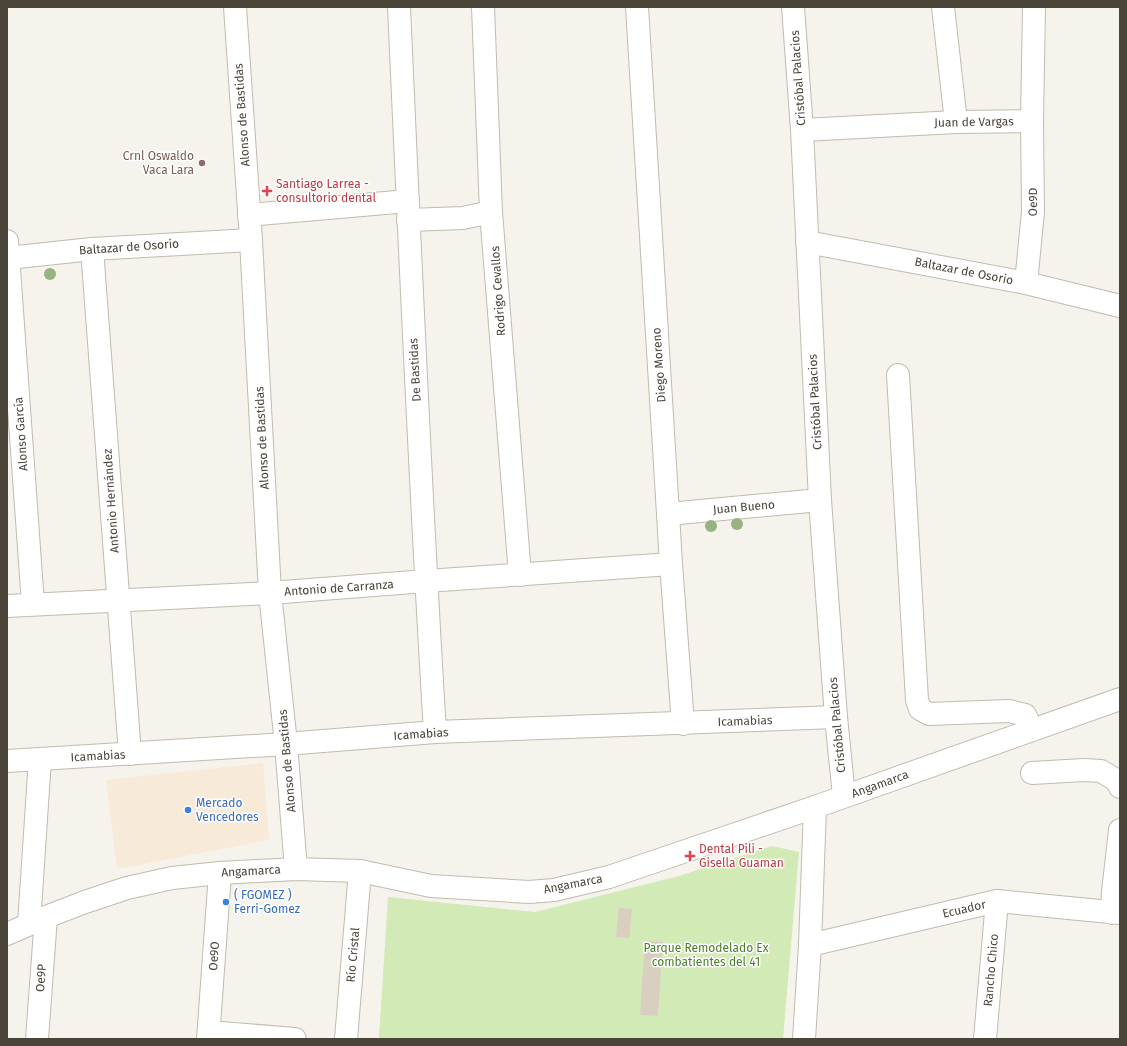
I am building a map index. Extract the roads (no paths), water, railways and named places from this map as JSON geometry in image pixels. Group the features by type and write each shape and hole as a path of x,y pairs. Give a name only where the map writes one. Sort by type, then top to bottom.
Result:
{"street":[{"name":"Alonso de Bastidas","path":"235,7 251,240 270,593 286,744 296,869"},
{"name":"De Bastidas","path":"399,7 426,581 435,732"},
{"name":"Rodrigo Cevallos","path":"483,7 491,212 520,575"},
{"name":"Diego Moreno","path":"637,7 671,564 683,724"},
{"name":"Cristóbal Palacios","path":"793,7 802,130 820,500 836,717 844,796"},
{"path":"944,7 956,122"},
{"path":"1032,121 1034,7"},
{"name":"Juan de Vargas","path":"802,130 956,122 1032,121"},
{"name":"Oe9D","path":"1026,283 1034,212 1032,121"},
{"path":"249,215 408,210 463,218 491,212"},
{"name":"Baltazar de Osorio","path":"8,249 92,249 251,240"},
{"name":"Baltazar de Osorio","path":"807,242 1026,283 1120,306"},
{"name":"Alonso García","path":"8,249 33,604"},
{"name":"Antonio Hernández","path":"92,249 130,754"},
{"path":"898,374 917,700 920,709 929,714 1010,711 1025,715 1032,730"},
{"name":"Juan Bueno","path":"668,514 820,500"},
{"name":"Antonio de Carranza","path":"7,606 270,593 671,564"},
{"name":"Angamarca","path":"7,934 38,920 127,888 172,878 220,873 296,869 360,871 431,886 529,892 554,890 609,877 815,807 1120,699"},
{"name":"Icamabias","path":"7,761 286,744 435,732 683,724 836,717"},
{"name":"Oe9P","path":"37,1039 40,759"},
{"path":"1032,773 1084,770 1101,771 1116,780 1120,787"},
{"path":"804,1039 810,945 815,807"},
{"path":"1116,913 1113,892 1120,830"},
{"name":"Río Cristal","path":"346,1039 360,871"},
{"name":"Oe9O","path":"208,1035 220,873"},
{"name":"Ecuador","path":"810,945 997,901 1116,913"},
{"name":"Rancho Chico","path":"985,1039 997,901"},
{"path":"208,1035 295,1039"}],"place":[{"name":"Crnl Oswaldo Vaca Lara","path":"202,163"},
{"name":"Santiago Larrea - consultorio dental","path":"267,191"},
{"name":"Mercado Vencedores","path":"188,810"},
{"name":"Dental Pili - Gisella Guaman","path":"690,856"},
{"name":"( FGOMEZ ) Ferri-Gomez","path":"226,902"}],"park label":[{"name":"Parque Remodelado Ex combatientes del 41","path":"706,955"}]}
